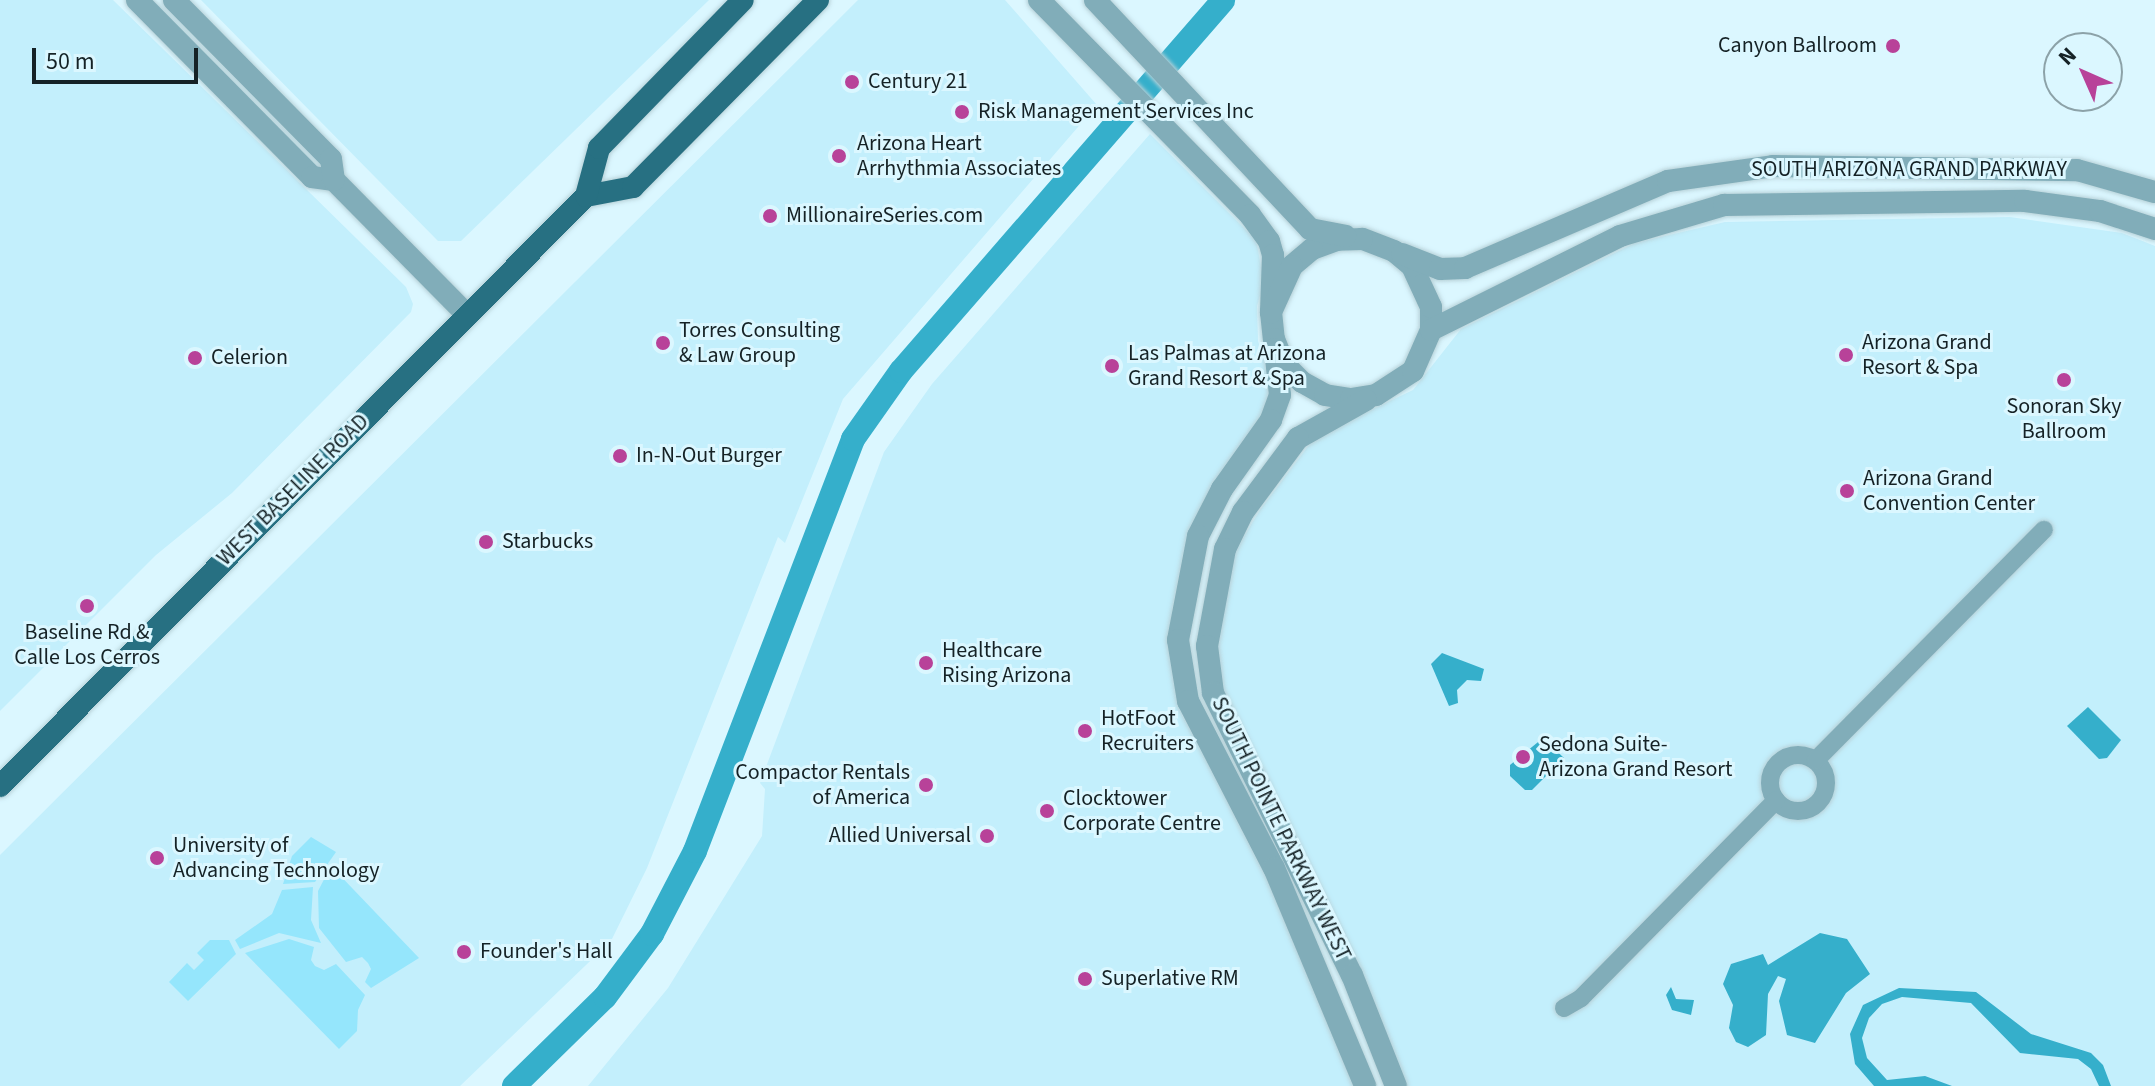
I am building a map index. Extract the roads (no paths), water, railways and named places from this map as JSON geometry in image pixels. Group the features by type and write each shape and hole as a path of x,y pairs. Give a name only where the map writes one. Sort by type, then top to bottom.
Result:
{"main road":[{"name":"WEST BASELINE ROAD","path":"0,786 586,196 599,148 743,0"},
{"path":"586,196 633,187 818,0"}],"street":[{"path":"137,0 312,177 334,180"},
{"path":"155,0 179,22 211,38 227,91"},
{"path":"174,0 331,159 334,180 467,315"},
{"path":"1039,0 1250,215 1269,241 1274,339 1284,364 1314,389 1351,399 1376,395 1413,371 1431,330"},
{"name":"SOUTH ARIZONA GRAND PARKWAY","path":"1095,0 1171,77 1310,229 1362,239 1440,269 1465,268 1668,181 1773,166 2077,170 2155,192"},
{"name":"SOUTH ARIZONA GRAND PARKWAY","path":"1394,251 1424,285 1431,330 1629,232 1724,205 2036,202 2100,211 2155,229"},
{"path":"1271,312 1278,287 1312,249 1362,239"},
{"name":"SOUTH POINTE PARKWAY WEST","path":"1274,339 1280,395 1271,420 1222,489 1198,536 1187,574 1178,640 1188,701 1274,868 1365,1086"},
{"name":"SOUTH POINTE PARKWAY WEST","path":"1376,395 1298,438 1243,512 1221,562 1207,646 1213,693 1352,975 1396,1086"},
{"path":"1816,760 2044,530"},
{"path":"1801,754 1816,760 1827,782 1816,805 1791,810 1776,800 1770,781 1779,762 1801,754"},
{"path":"1564,1008 1581,998 1776,800"}],"waterway":[{"path":"514,1086 605,997 652,934 695,851 853,439 901,371 1223,0"}],"place":[{"name":"Canyon Ballroom","path":"1893,46"},
{"name":"Century 21","path":"852,82"},
{"name":"Risk Management Services Inc","path":"962,112"},
{"name":"Arizona Heart Arrhythmia Associates","path":"839,156"},
{"name":"MillionaireSeries.com","path":"770,216"},
{"name":"Torres Consulting & Law Group","path":"663,343"},
{"name":"Arizona Grand Resort & Spa","path":"1846,355"},
{"name":"Celerion","path":"195,358"},
{"name":"Las Palmas at Arizona Grand Resort & Spa","path":"1112,366"},
{"name":"Sonoran Sky Ballroom","path":"2064,380"},
{"name":"In-N-Out Burger","path":"620,456"},
{"name":"Arizona Grand Convention Center","path":"1847,491"},
{"name":"Starbucks","path":"486,542"},
{"name":"Baseline Rd & Calle Los Cerros","path":"87,606"},
{"name":"Healthcare Rising Arizona","path":"926,663"},
{"name":"HotFoot Recruiters","path":"1085,731"},
{"name":"Sedona Suite- Arizona Grand Resort","path":"1523,757"},
{"name":"Compactor Rentals of America","path":"926,785"},
{"name":"Clocktower Corporate Centre","path":"1047,811"},
{"name":"Allied Universal","path":"987,836"},
{"name":"University of Advancing Technology","path":"157,858"},
{"name":"Founder's Hall","path":"464,952"},
{"name":"Superlative RM","path":"1085,979"}]}
